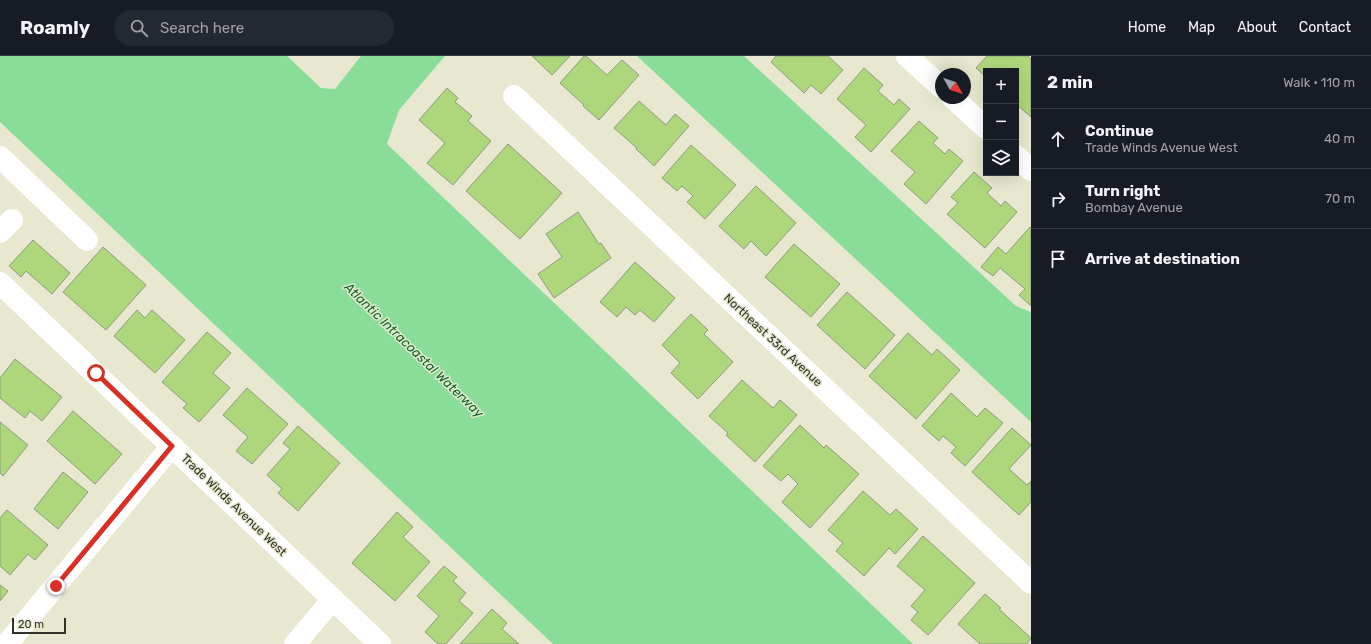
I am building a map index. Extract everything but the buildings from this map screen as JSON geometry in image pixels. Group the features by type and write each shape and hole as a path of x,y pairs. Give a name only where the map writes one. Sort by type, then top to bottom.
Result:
{"street":[{"path":"907,56 935,82"},
{"name":"Northeast 33rd Avenue","path":"514,96 1031,583"},
{"path":"960,104 983,125"},
{"path":"0,157 87,240"},
{"path":"1019,159 1031,170"},
{"name":"Trade Winds Avenue West","path":"2,291 172,446 380,644"},
{"path":"7,644 172,446"},
{"path":"296,644 333,599"}],"water":[{"name":"Atlantic Intracoastal Waterway","path":"0,56 287,56 321,88 335,89 361,56 445,56 399,110 387,144 913,644 553,644 0,122"},
{"path":"637,56 744,56 1016,306 1031,312 1031,422"}],"route":[{"path":"56,586 172,446 96,373"}]}
